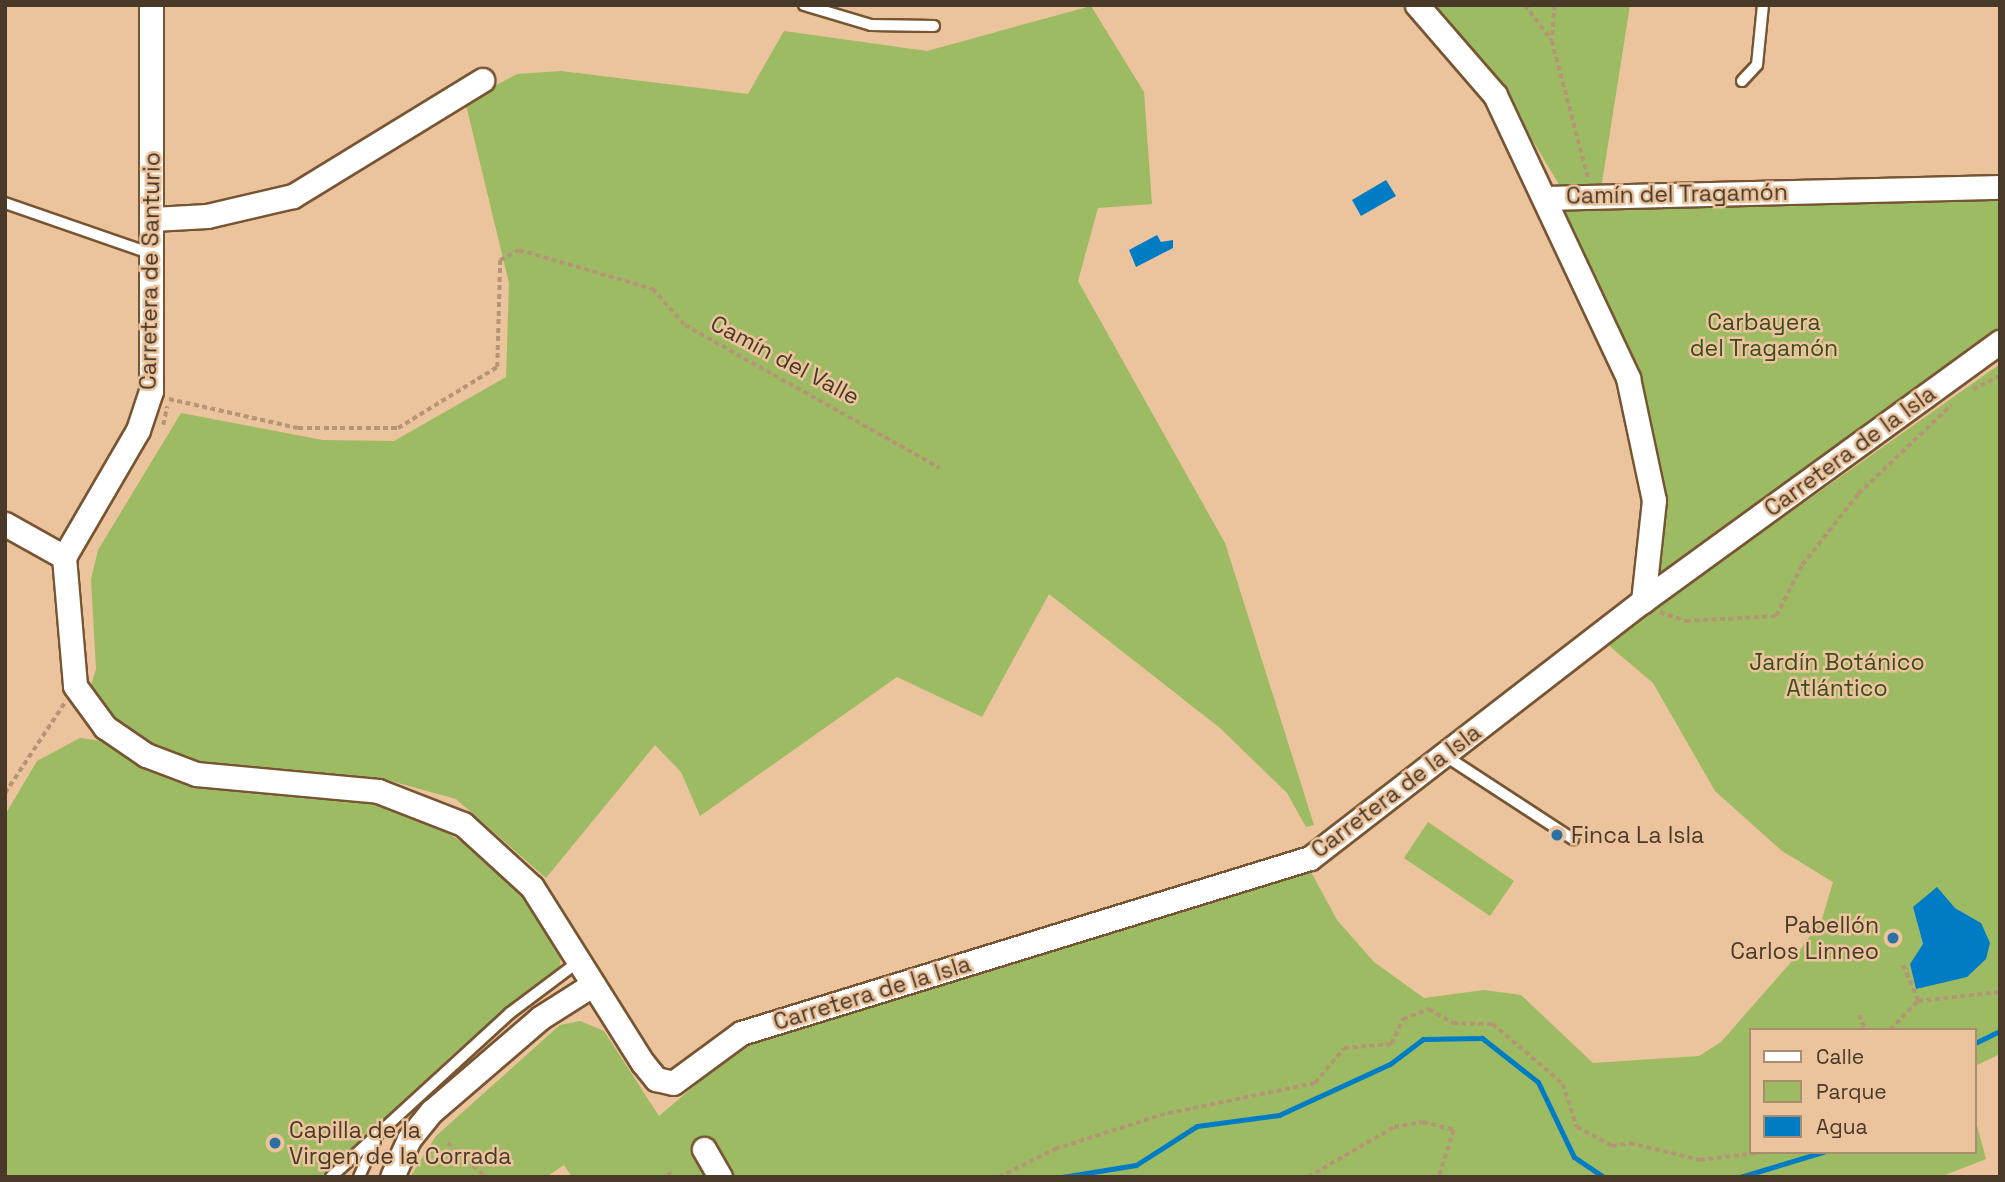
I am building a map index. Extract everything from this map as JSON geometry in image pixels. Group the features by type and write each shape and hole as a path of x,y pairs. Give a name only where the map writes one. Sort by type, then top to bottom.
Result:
{"street":[{"name":"Carretera de Santurio","path":"64,556 138,430 151,391 153,219 150,5"},
{"name":"Camín del Tragamón","path":"1417,5 1496,95 1546,198 2000,187"},
{"path":"153,219 207,216 293,197 482,80"},
{"path":"1546,198 1628,378 1650,461 1654,499 1648,605"},
{"name":"Carretera de la Isla","path":"592,985 656,1079 673,1083 741,1033 1310,858 1444,755 2000,342"},
{"path":"5,524 64,556 75,686 105,727 146,755 196,774 378,791 463,824 532,887 592,985 540,1018 432,1111 409,1139 392,1177"},
{"path":"704,1149 720,1177"}],"lane":[{"path":"804,5 872,25 934,26"},
{"path":"1742,81 1757,65 1763,5"},
{"path":"5,203 152,254"},
{"path":"1444,755 1573,839"},
{"path":"331,1177 377,1138 510,1013 578,962"},
{"path":"359,1177 377,1138"}],"path":[{"path":"1525,5 1552,41"},
{"path":"1555,5 1552,41 1592,196"},
{"name":"Camín del Valle","path":"158,435 169,413 165,398 298,428 398,428 497,367 499,260 519,250 653,289 685,325 940,468"},
{"path":"1648,605 1686,621 1776,616 1802,565 1858,494 1961,395 2000,376"},
{"path":"5,793 75,686"},
{"path":"1903,965 1918,1001"},
{"path":"1892,1028 1918,1001 2000,992"},
{"path":"999,1177 1055,1149 1160,1115 1315,1083 1344,1048 1391,1045 1403,1018 1429,1009 1453,1023 1493,1024 1563,1084 1577,1126 1612,1146 1630,1143 1700,1160 1750,1154"},
{"path":"1859,1015 1865,1028"},
{"path":"1309,1177 1394,1127 1423,1122 1454,1130 1439,1177"},
{"path":"447,1143 486,1177"},
{"path":"668,1177 670,1171"}],"green space":[{"path":"1428,5 1630,5 1601,189 1560,186 1490,70"},
{"path":"1091,6 1144,92 1152,204 1098,208 1078,281 1225,543 1314,825 1306,827 1287,793 1220,728 1049,594 982,717 897,677 700,816 681,772 655,745 546,878 456,799 391,781 208,764 156,748 110,716 91,685 96,669 91,579 98,550 181,413 323,440 394,441 506,377 509,283 466,105 478,95 517,74 561,71 748,94 784,31 927,51"},
{"name":"Carbayera del Tragamón","path":"2000,187 2000,342 1643,601 1650,461 1546,198"},
{"name":"Jardín Botánico Atlántico","path":"2000,364 2000,1054 1977,1065 1977,1028 1750,1028 1750,1154 1977,1154 1977,1125 1986,1159 1940,1177 572,1177 564,1165 546,1177 410,1177 436,1136 560,1025 580,1021 604,1031 659,1116 746,1042 1310,870 1337,920 1374,962 1424,998 1484,990 1521,995 1593,1063 1699,1056 1721,1042 1792,961 1822,919 1833,882 1782,851 1715,791 1653,683 1606,643","holes":["1913,907 1955,908 1981,923 1916,989 1910,964 1923,945"]},
{"path":"80,738 102,741 165,775 209,786 366,802 426,818 488,860 522,893 561,957 559,969 459,1049 321,1177 5,1177 5,815 37,761"},
{"path":"1428,822 1514,881 1490,916 1404,858"}],"water":[{"path":"1386,180 1396,196 1361,216 1352,200"},
{"path":"1157,235 1161,242 1173,240 1173,248 1136,267 1129,250"},
{"path":"1937,887 1955,908 1981,923 1990,943 1986,959 1967,977 1916,989 1910,964 1923,944 1913,907"}],"waterway":[{"path":"1977,1042 2000,1031"},
{"path":"1062,1177 1136,1165 1197,1126 1279,1115 1390,1064 1423,1039 1482,1038 1538,1082 1574,1157 1604,1177"},
{"path":"1740,1177 1816,1154"}],"place":[{"name":"Finca La Isla","path":"1557,835"},
{"name":"Pabellón Carlos Linneo","path":"1893,938"},
{"name":"Capilla de la Virgen de la Corrada","path":"275,1143"}]}
